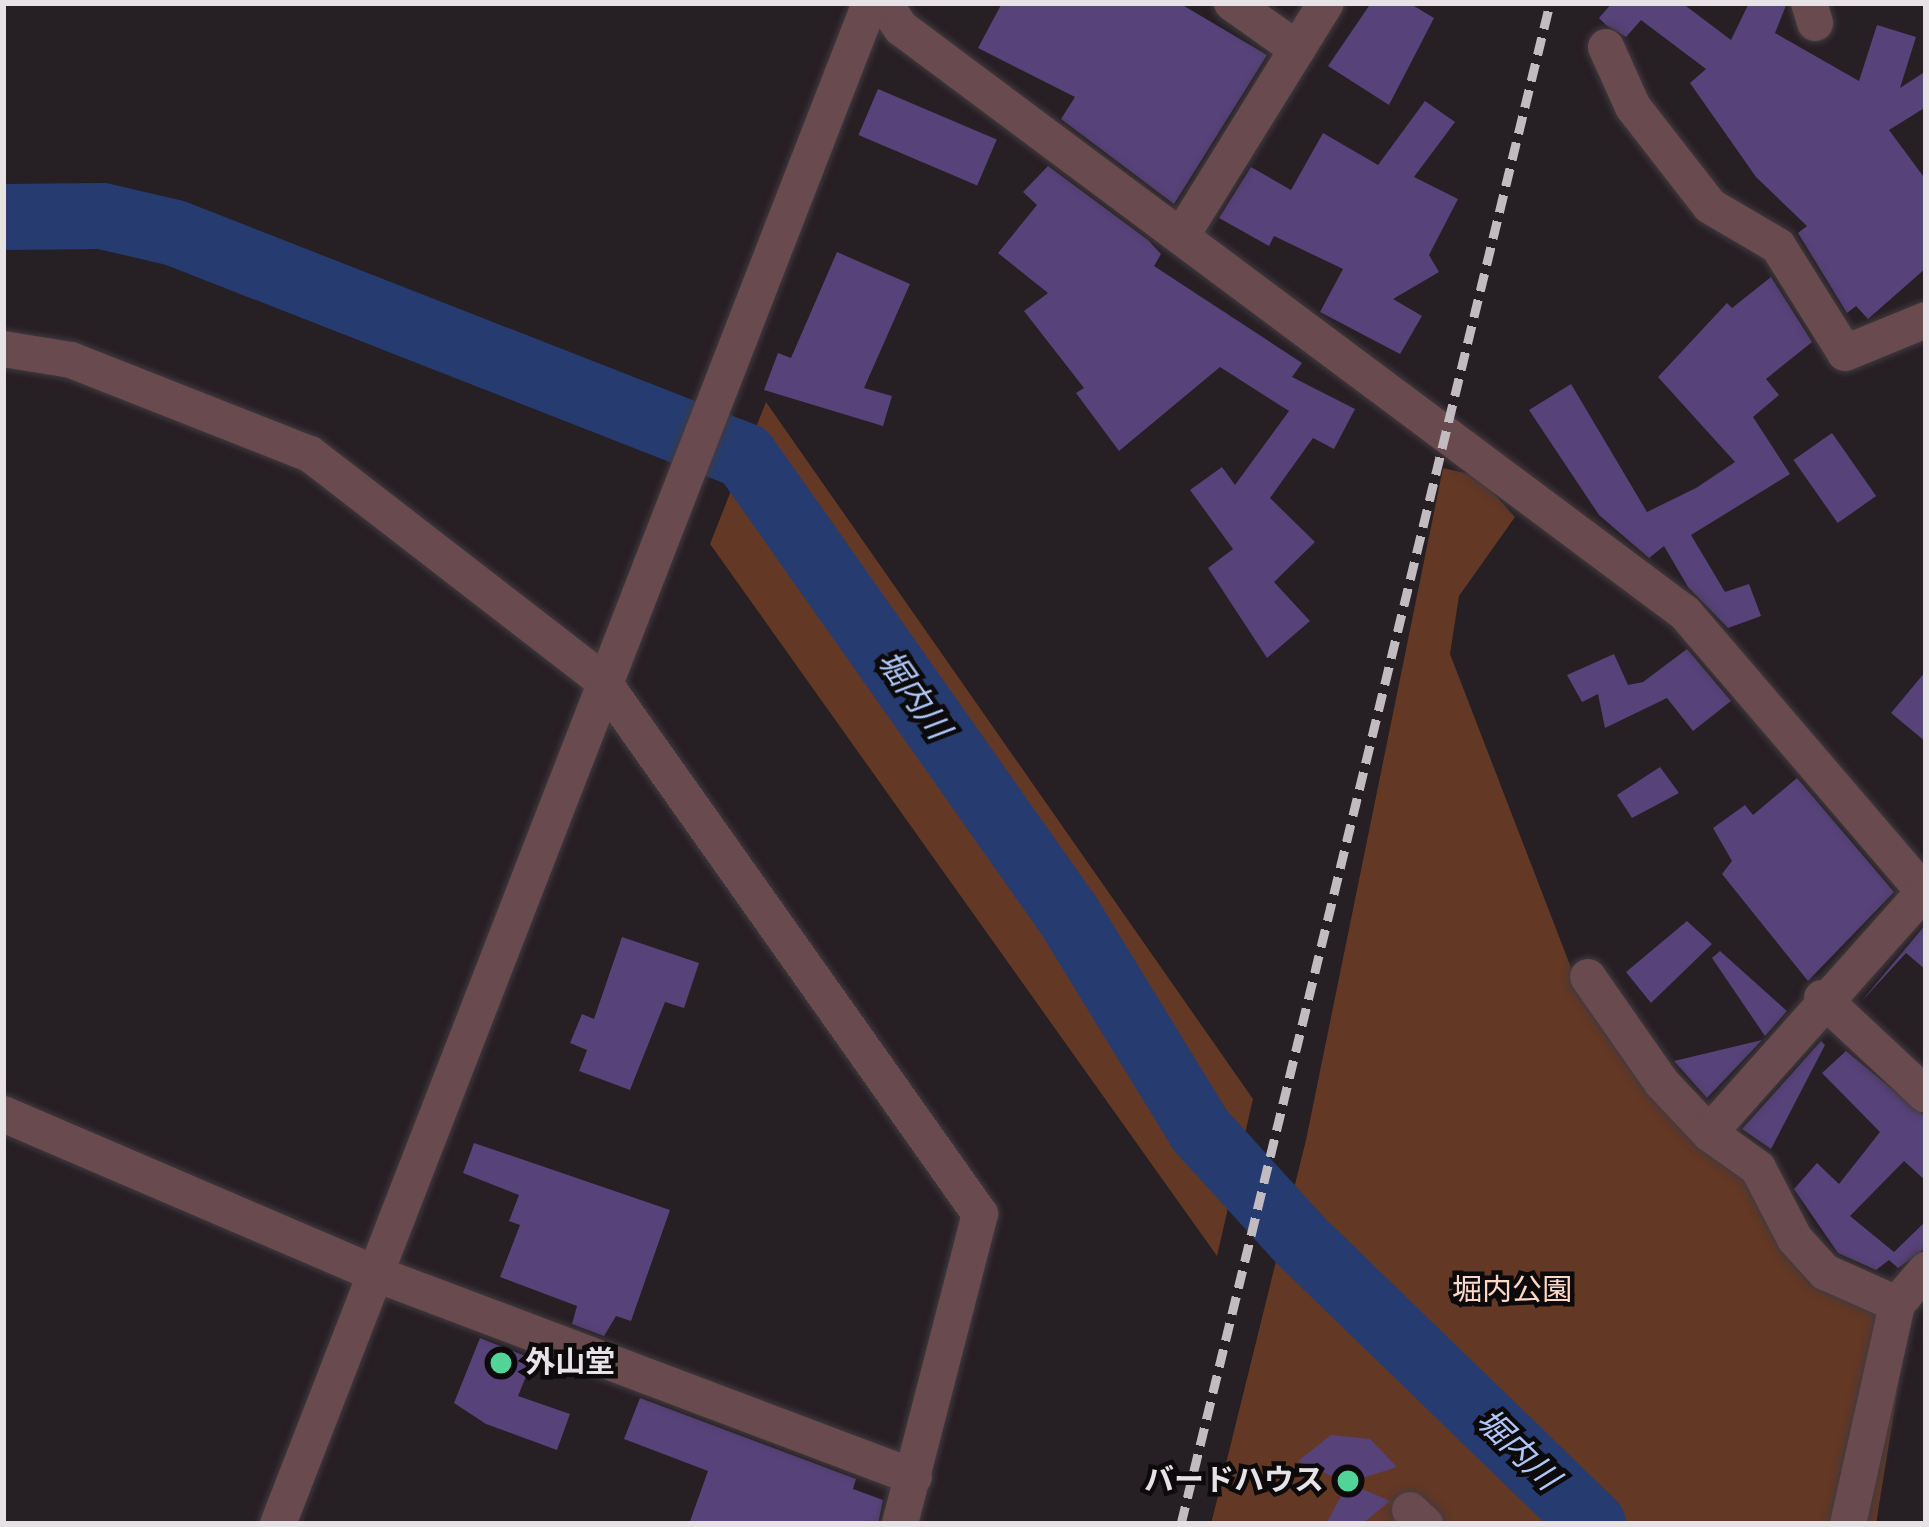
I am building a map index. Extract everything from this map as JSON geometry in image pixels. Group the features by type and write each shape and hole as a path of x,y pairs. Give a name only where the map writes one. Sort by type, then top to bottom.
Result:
{"street":[{"path":"278,1524 602,680 870,3"},
{"path":"884,3 901,28 1685,613 1925,893 1822,998 1709,1132"},
{"path":"1232,3 1297,50"},
{"path":"1182,235 1326,3"},
{"path":"1606,46 1633,106 1711,206 1778,246 1845,353 1926,320"},
{"path":"3,349 71,360 310,454 602,680 980,1214 900,1524"},
{"path":"1588,977 1663,1083 1709,1132 1759,1168 1795,1239 1825,1273 1897,1304"},
{"path":"1822,998 1926,1095"},
{"path":"3,1114 376,1274 914,1477"},
{"path":"1848,1524 1897,1304 1926,1270"}],"green space":[{"path":"766,402 1253,1099 1217,1256 710,544"},
{"name":"堀内公園","path":"1443,468 1478,476 1515,517 1459,596 1450,654 1575,978 1754,1171 1805,1266 1908,1324 1876,1524 1211,1524 1306,1140"}],"building":[{"path":"1002,3 1179,3 1267,55 1174,204 1061,119 1075,97 978,48"},
{"path":"1371,3 1409,3 1434,18 1389,105 1328,66"},
{"path":"1612,3 1682,3 1731,40 1749,3 1787,3 1775,33 1859,81 1877,25 1916,37 1900,88 1926,71 1926,107 1889,130 1926,180 1926,268 1868,319 1856,306 1847,313 1798,233 1807,226 1756,177 1690,83 1706,69 1641,20 1626,37 1606,25 1599,18"},
{"path":"878,89 997,139 977,185 858,135"},
{"path":"1425,101 1455,122 1414,177 1458,199 1429,255 1439,272 1393,299 1422,316 1400,354 1320,312 1343,269 1274,236 1269,246 1219,218 1251,167 1291,190 1323,133 1378,165"},
{"path":"1048,166 1148,240 1161,254 1154,266 1302,363 1292,377 1355,409 1334,449 1313,438 1270,498 1315,542 1274,582 1310,621 1267,658 1208,568 1233,549 1190,490 1222,467 1235,485 1289,411 1220,367 1119,451 1076,393 1084,388 1024,311 1048,293 998,253 1037,205 1023,192"},
{"path":"837,252 910,284 864,388 892,396 883,426 764,390 778,353 791,358"},
{"path":"1771,277 1812,342 1766,379 1779,395 1753,417 1790,474 1691,535 1725,592 1749,584 1761,616 1728,628 1688,587 1664,546 1649,558 1599,515 1529,410 1571,384 1647,512 1696,488 1735,462 1658,377 1727,303 1732,308"},
{"path":"1832,433 1876,496 1838,523 1793,460"},
{"path":"1687,649 1731,701 1693,731 1667,698 1605,728 1598,694 1582,702 1567,675 1614,654 1628,685 1643,682"},
{"path":"1926,671 1926,742 1891,713"},
{"path":"1660,767 1679,793 1632,818 1617,795"},
{"path":"1797,778 1894,892 1808,981 1722,874 1732,861 1713,828 1745,805 1753,815"},
{"path":"1687,921 1712,944 1651,1003 1626,972"},
{"path":"1926,924 1926,970 1906,953 1860,1003"},
{"path":"622,937 699,963 684,1008 665,1002 630,1090 579,1071 587,1050 570,1043 582,1014 594,1019"},
{"path":"1720,951 1787,1011 1765,1036 1712,958"},
{"path":"1762,1040 1707,1098 1674,1061"},
{"path":"1821,1041 1825,1045 1771,1149 1742,1129"},
{"path":"1846,1051 1926,1117 1926,1181 1904,1161 1850,1216 1894,1252 1926,1221 1926,1248 1898,1268 1889,1260 1876,1270 1838,1253 1794,1189 1817,1163 1839,1184 1880,1132 1822,1073"},
{"path":"474,1143 670,1210 631,1321 616,1316 604,1336 572,1324 577,1306 500,1277 520,1225 509,1221 519,1195 463,1173"},
{"path":"480,1338 533,1359 518,1396 570,1414 557,1450 486,1424 454,1403"},
{"path":"640,1398 856,1479 853,1489 883,1500 878,1524 689,1524 708,1471 624,1439"},
{"path":"1331,1435 1370,1439 1397,1467 1347,1483 1298,1461"},
{"path":"1348,1483 1390,1501 1362,1524 1326,1524"}],"waterway":[{"name":"堀内川","path":"3,217 102,216 175,233 745,456 1069,916 1200,1130 1300,1240 1593,1524"}],"railway":[{"path":"1181,1524 1550,3"}],"place":[{"name":"外山堂","path":"501,1363"},
{"name":"バードハウス","path":"1348,1481"}]}
